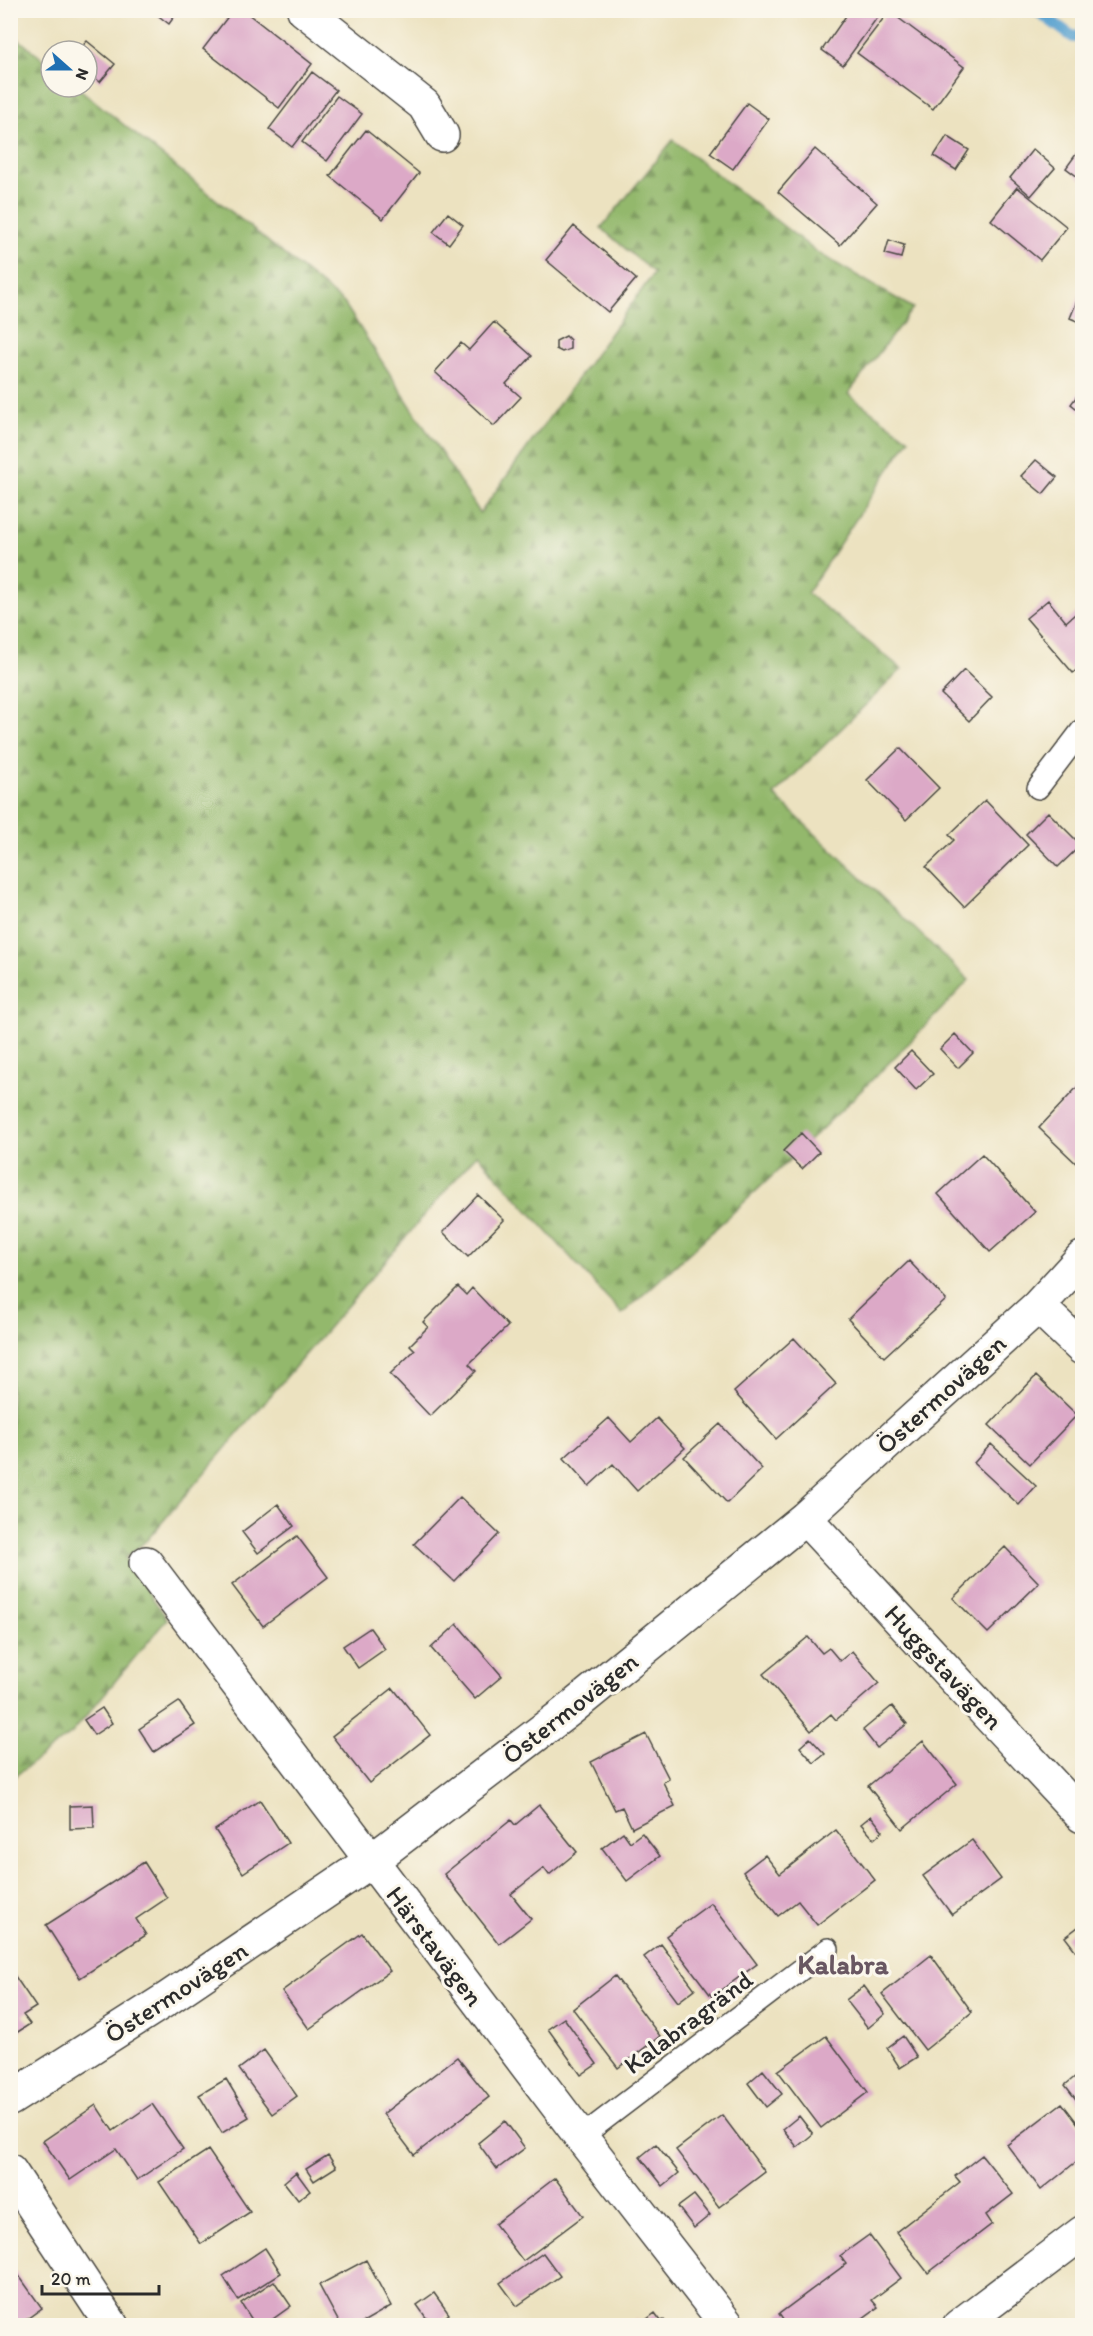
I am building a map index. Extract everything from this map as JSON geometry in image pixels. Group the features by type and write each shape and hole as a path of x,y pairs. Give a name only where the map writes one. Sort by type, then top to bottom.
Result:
{"street":[{"path":"304,10 423,105 442,135"},
{"name":"Östermovägen","path":"10,2099 167,1999 371,1861 570,1710 805,1518 1038,1306 1083,1258"},
{"path":"1038,1306 1083,1348"},
{"name":"Huggstavägen","path":"805,1518 1083,1816"},
{"name":"Härstavägen","path":"146,1563 581,2137 728,2325"},
{"path":"10,2171 112,2325"},
{"path":"959,2325 1083,2233"}],"lane":[{"path":"1038,788 1083,730"},
{"name":"Kalabragränd","path":"581,2137 828,1949"}],"green space":[{"path":"11,33 39,56 39,99 92,99 344,303 480,513 654,273 601,228 673,140 818,253 913,308 848,394 909,439 807,593 902,669 774,795 969,980 843,1109 622,1314 477,1154 147,1540 125,1558 167,1619 72,1733 11,1779"}],"building":[{"path":"151,10 179,10 169,24"},
{"path":"233,10 243,10 312,64 279,108 203,49"},
{"path":"850,10 873,10 879,15 843,65 822,50"},
{"path":"889,11 964,67 933,109 857,53"},
{"path":"99,51 115,64 99,81"},
{"path":"312,72 336,90 292,147 269,129"},
{"path":"337,96 362,114 327,161 302,142"},
{"path":"747,103 769,119 733,169 710,153"},
{"path":"366,130 419,173 383,219 330,176"},
{"path":"947,136 969,150 956,170 934,156"},
{"path":"1082,146 1082,180 1066,168"},
{"path":"815,149 877,203 840,245 778,192"},
{"path":"1033,149 1055,168 1031,196 1010,178"},
{"path":"1017,187 1067,227 1040,260 991,220"},
{"path":"448,213 463,225 449,244 433,232"},
{"path":"574,226 636,279 608,312 546,260"},
{"path":"889,240 904,245 901,258 885,254"},
{"path":"1082,289 1082,323 1070,318"},
{"path":"494,322 532,356 506,384 521,397 494,426 435,372 461,343 469,350"},
{"path":"566,336 570,340 570,349 562,352 556,349 556,341"},
{"path":"1082,389 1082,413 1071,404"},
{"path":"1036,460 1057,477 1043,494 1021,476"},
{"path":"1048,600 1066,622 1082,608 1082,665 1073,673 1026,618"},
{"path":"964,670 992,697 969,721 941,694"},
{"path":"900,748 939,788 906,820 867,780"},
{"path":"985,800 1028,845 964,907 926,867 954,840 949,835"},
{"path":"1048,812 1081,845 1058,867 1026,834"},
{"path":"955,1034 973,1053 958,1068 940,1049"},
{"path":"911,1051 933,1074 916,1090 895,1067"},
{"path":"1082,1084 1082,1169 1039,1128"},
{"path":"801,1133 819,1152 802,1169 783,1151"},
{"path":"982,1154 1035,1212 990,1252 938,1194"},
{"path":"478,1195 504,1220 468,1257 443,1232"},
{"path":"909,1261 946,1300 884,1357 848,1319"},
{"path":"458,1287 466,1295 472,1288 508,1326 469,1364 476,1371 430,1416 390,1374 415,1350 410,1345 428,1327 423,1322"},
{"path":"794,1338 836,1384 776,1439 734,1392"},
{"path":"1036,1376 1077,1415 1030,1464 989,1425"},
{"path":"609,1418 631,1442 657,1418 685,1448 637,1491 613,1464 589,1486 564,1458"},
{"path":"720,1424 762,1469 727,1503 684,1457"},
{"path":"991,1444 1036,1486 1019,1505 974,1463"},
{"path":"460,1497 499,1534 454,1581 414,1544"},
{"path":"278,1504 294,1526 258,1553 242,1532"},
{"path":"297,1536 328,1577 263,1626 232,1585"},
{"path":"1005,1547 1039,1583 988,1633 953,1598"},
{"path":"457,1624 502,1676 475,1699 431,1648"},
{"path":"370,1628 385,1649 358,1668 343,1646"},
{"path":"808,1637 822,1653 829,1648 840,1661 852,1651 879,1683 836,1720 831,1714 811,1731 763,1674"},
{"path":"393,1688 430,1735 369,1783 332,1736"},
{"path":"179,1702 195,1725 154,1752 139,1729"},
{"path":"892,1706 907,1724 877,1748 863,1730"},
{"path":"102,1708 112,1723 94,1735 84,1720"},
{"path":"646,1734 669,1779 663,1782 675,1806 632,1828 622,1807 615,1810 591,1762"},
{"path":"810,1738 825,1754 814,1763 800,1747"},
{"path":"923,1741 957,1784 902,1829 868,1786"},
{"path":"260,1800 288,1843 243,1873 215,1830"},
{"path":"93,1805 94,1828 70,1829 70,1806"},
{"path":"539,1805 577,1852 549,1875 544,1868 511,1894 531,1919 499,1944 444,1874 511,1820 515,1825"},
{"path":"871,1816 883,1831 874,1839 861,1824"},
{"path":"836,1830 875,1880 817,1925 798,1901 778,1916 743,1872 765,1855 780,1874"},
{"path":"623,1832 630,1842 642,1833 660,1856 627,1881 602,1848"},
{"path":"972,1840 1001,1879 952,1915 923,1876"},
{"path":"144,1862 167,1898 136,1919 146,1935 80,1978 46,1925"},
{"path":"711,1903 757,1964 712,1997 666,1936"},
{"path":"1082,1924 1082,1959 1065,1937"},
{"path":"362,1933 390,1971 309,2029 282,1991"},
{"path":"661,1944 695,1989 678,2002 644,1957"},
{"path":"931,1955 972,2012 925,2050 882,1994"},
{"path":"10,1969 36,2007 23,2015 30,2024 10,2037"},
{"path":"615,1976 660,2036 618,2068 573,2009"},
{"path":"864,1986 885,2014 868,2028 846,2000"},
{"path":"564,2018 597,2064 581,2075 548,2029"},
{"path":"826,2036 868,2092 821,2128 778,2071"},
{"path":"903,2036 917,2057 900,2068 887,2048"},
{"path":"264,2050 297,2096 272,2114 239,2069"},
{"path":"457,2057 489,2097 414,2155 383,2114"},
{"path":"763,2070 782,2094 766,2107 748,2083"},
{"path":"1082,2071 1082,2107 1065,2085"},
{"path":"226,2079 249,2117 222,2133 199,2095"},
{"path":"1062,2103 1082,2129 1082,2157 1041,2190 1007,2145"},
{"path":"152,2104 183,2149 137,2180 116,2149 70,2180 43,2141 96,2105 113,2131"},
{"path":"722,2115 765,2172 719,2207 676,2150"},
{"path":"799,2116 813,2134 797,2147 783,2129"},
{"path":"505,2121 525,2148 497,2169 478,2143"},
{"path":"656,2144 679,2173 663,2186 640,2157"},
{"path":"208,2150 250,2212 201,2244 159,2182"},
{"path":"328,2155 336,2167 314,2181 306,2169"},
{"path":"982,2155 1013,2194 986,2215 992,2224 928,2273 896,2232 960,2182 955,2176"},
{"path":"296,2172 310,2191 298,2200 284,2182"},
{"path":"555,2178 583,2216 523,2261 495,2224"},
{"path":"694,2195 710,2215 694,2228 678,2207"},
{"path":"869,2235 901,2278 872,2300 878,2307 852,2326 787,2326 779,2314 846,2264 840,2256"},
{"path":"265,2248 281,2273 238,2300 223,2276"},
{"path":"543,2253 560,2276 517,2306 500,2283"},
{"path":"366,2260 391,2306 356,2326 341,2326 319,2285"},
{"path":"12,2266 42,2308 17,2326 10,2326"},
{"path":"274,2281 291,2306 263,2326 256,2326 241,2303"},
{"path":"434,2293 449,2314 432,2326 417,2305"},
{"path":"655,2313 669,2326 626,2326 635,2319 639,2325"}],"waterway":[{"path":"1036,10 1073,37 1082,36"}],"district":[{"name":"Kalabra","path":"843,1965"}]}
